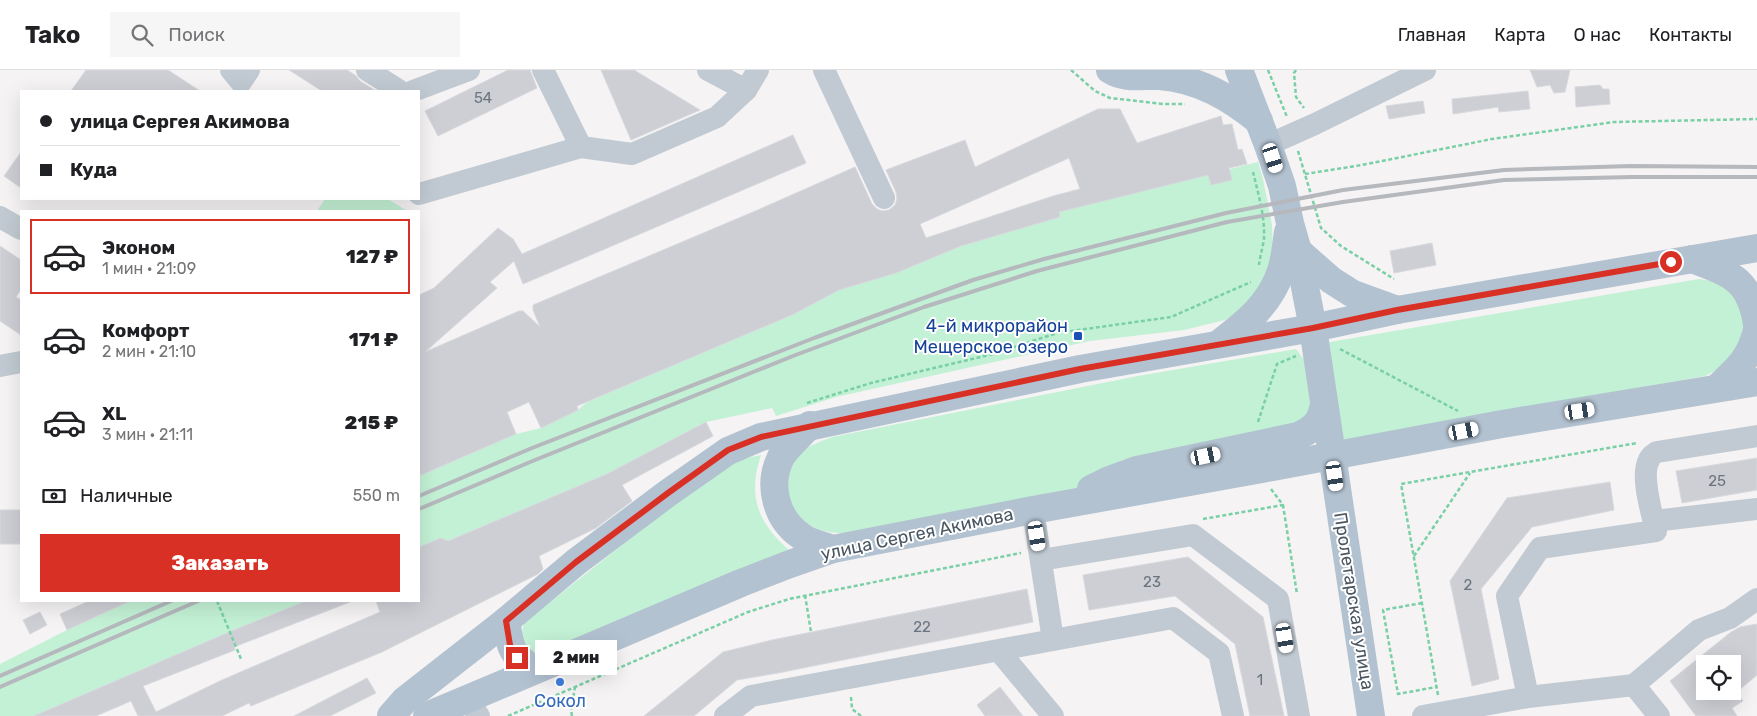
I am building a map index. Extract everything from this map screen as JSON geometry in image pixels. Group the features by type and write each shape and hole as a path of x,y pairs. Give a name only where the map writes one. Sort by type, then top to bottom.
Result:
{"main road":[{"path":"1110,70 1136,78 1167,73 1218,92 1237,104 1264,133"},
{"name":"Пролетарская улица","path":"1239,70 1264,133 1282,186 1298,250 1313,328 1371,716"},
{"path":"1216,345 1248,322 1263,306 1273,290 1282,270 1290,224"},
{"path":"391,716 405,700 506,621 576,562 728,450 761,437 809,414 1080,369 1313,328 1397,310 1690,258 1757,248"},
{"path":"1298,250 1331,280 1353,294 1397,310"},
{"path":"1690,258 1726,272 1744,286 1754,306 1757,324"},
{"path":"1717,388 1738,368 1752,348 1757,330"},
{"name":"улица Сергея Акимова","path":"427,716 473,708 534,670 741,583 833,549 1502,424 1757,382"},
{"path":"1045,508 1137,470 1298,436 1310,431 1316,425 1322,416 1324,404"},
{"path":"809,414 782,457 774,479 776,501 786,523 802,538 833,549"},
{"path":"506,621 510,645 517,658 534,670"}],"lane":[{"path":"367,70 398,90"},
{"path":"416,90 469,70"},
{"path":"543,70 581,147"},
{"path":"708,70 746,90"},
{"path":"420,194 581,147 632,154 717,117 746,90 758,70"},
{"path":"824,70 884,198"},
{"path":"1264,133 1293,134 1425,70"},
{"path":"0,217 20,228"},
{"path":"0,366 20,362"},
{"path":"1528,696 1506,596 1540,548 1656,531 1646,477 1649,458 1657,452 1757,436"},
{"path":"1045,508 1040,554 1053,640"},
{"path":"1654,521 1757,509"},
{"path":"1040,554 1193,536 1278,598 1299,716"},
{"path":"1432,714 1528,696 1634,686 1699,630 1730,618 1757,599"},
{"path":"725,716 751,696 1173,618 1218,653 1233,716"},
{"path":"999,651 1053,716"},
{"path":"1634,686 1659,716"}],"path":[{"path":"1071,70 1095,90 1110,98 1163,104 1190,104"},
{"path":"1268,70 1281,99 1293,134 1321,228 1341,246 1394,280"},
{"path":"1296,70 1294,73 1296,97 1315,124"},
{"path":"1305,174 1362,165 1492,139 1614,122 1757,119"},
{"path":"1253,171 1263,233 1258,272"},
{"path":"809,414 871,383 993,354 1057,333 1171,317 1256,280"},
{"path":"1340,349 1461,412"},
{"path":"1257,426 1277,364 1297,355"},
{"path":"1432,714 1436,687 1400,484 1642,442"},
{"path":"1413,557 1470,472"},
{"path":"1195,521 1283,504 1271,489"},
{"path":"508,716 748,612 789,599 1040,554"},
{"path":"805,595 811,632"},
{"path":"217,602 241,658"},
{"path":"1422,602 1383,610 1398,694 1436,687"},
{"path":"850,679 852,709 861,716"},
{"path":"572,716 571,710 575,687"}],"green space":[{"path":"1258,162 1272,225 1273,251 1270,276 1244,309 1225,320 1184,330 1090,341 836,397 776,416 772,408 706,422 607,474 448,541 441,538 420,547 420,476 516,434 541,428 578,410 587,402 792,315 839,290 896,273 961,246 1060,217 1059,212"},
{"path":"324,200 390,200 405,210 318,210"},
{"path":"1699,279 1714,281 1732,292 1745,318 1743,338 1721,368 1705,376 1342,440 1324,343"},
{"path":"1296,349 1311,369 1315,419 1071,491 847,533 824,531 814,527 798,516 792,507 788,484 792,464 799,454 807,448 832,437 1138,376"},
{"path":"761,455 755,483 758,508 770,530 789,550 548,654 534,652 526,646 522,637 524,623 686,494 737,460"},
{"path":"128,602 304,602 34,716 0,716 0,664"}],"building":[{"path":"86,70 168,70 198,90 72,90"},
{"path":"289,70 347,70 374,90 320,90"},
{"path":"508,70 530,70 537,88 438,136 425,111"},
{"path":"601,70 634,70 700,110 631,140"},
{"path":"1530,70 1570,70 1565,92 1554,93 1550,85 1537,87"},
{"path":"1600,85 1603,89 1609,89 1610,104 1576,107 1575,87"},
{"path":"1528,91 1530,109 1499,112 1498,107 1453,114 1452,99"},
{"path":"1423,101 1425,113 1389,119 1386,106"},
{"path":"1098,109 1120,109 1137,143 1221,116 1223,125 1232,124 1238,150 1242,149 1247,164 1229,168 1232,180 1211,185 1208,175 1059,212 1060,217 961,246 896,273 839,290 792,315 577,406 578,410 541,428 529,402 507,412 516,434 420,476 420,295 434,288 498,228 513,239 522,254 793,135 806,163 523,284 514,261 490,282 497,288 425,352 519,311 523,311 540,327 533,310 533,305 855,167 872,204 882,211 889,210 895,205 897,199 896,192 886,170 965,140 975,167","holes":["1069,158 1080,189 1053,196 926,238 920,224"]},
{"path":"20,153 20,187 4,176"},
{"path":"1432,243 1436,265 1394,273 1390,251"},
{"path":"0,246 20,259 20,291 16,297 20,299 20,334 0,321"},
{"path":"706,422 713,436 622,485 632,501 596,528 539,556 543,569 538,574 382,652 251,706 249,703 222,716 138,716 131,701 96,716 34,716 304,602 350,602 234,647 235,650 143,686 156,712 222,680 380,612 376,602 420,602 420,547 441,538 448,541 607,474"},
{"path":"1757,458 1757,490 1682,503 1676,471"},
{"path":"1610,482 1614,510 1532,527 1481,589 1499,679 1472,686 1450,581 1507,498"},
{"path":"0,510 20,510 20,544 0,544"},
{"path":"1188,557 1263,617 1284,716 1250,716 1235,644 1175,596 1089,610 1083,575"},
{"path":"1027,589 1033,622 737,680 694,716 644,716 723,652 772,640"},
{"path":"87,602 128,602 67,630 60,614"},
{"path":"40,612 47,625 30,634 23,620"},
{"path":"1757,624 1757,675 1741,689 1741,655 1702,655 1740,627"},
{"path":"1696,660 1696,700 1741,700 1741,698 1743,701 1732,708 1737,716 1696,716 1670,681"},
{"path":"367,678 376,693 330,716 294,716"},
{"path":"1000,687 1023,716 985,716 977,705"}],"railway":[{"path":"420,496 532,448 814,338 973,280 1044,259 1226,213 1343,190 1504,170 1631,166 1757,167"},
{"path":"420,509 793,356 924,307 1037,271 1227,222 1343,202 1504,180 1757,177"},
{"path":"0,676 169,602"},
{"path":"0,687 196,602"}],"place":[{"name":"4-й микрорайон Мещерское озеро","path":"1078,336"},
{"name":"Сокол","path":"560,682"}],"route":[{"path":"517,658 510,645 506,621 576,562 668,493 728,450 761,437 1080,369 1313,328 1397,310 1671,262"}]}
